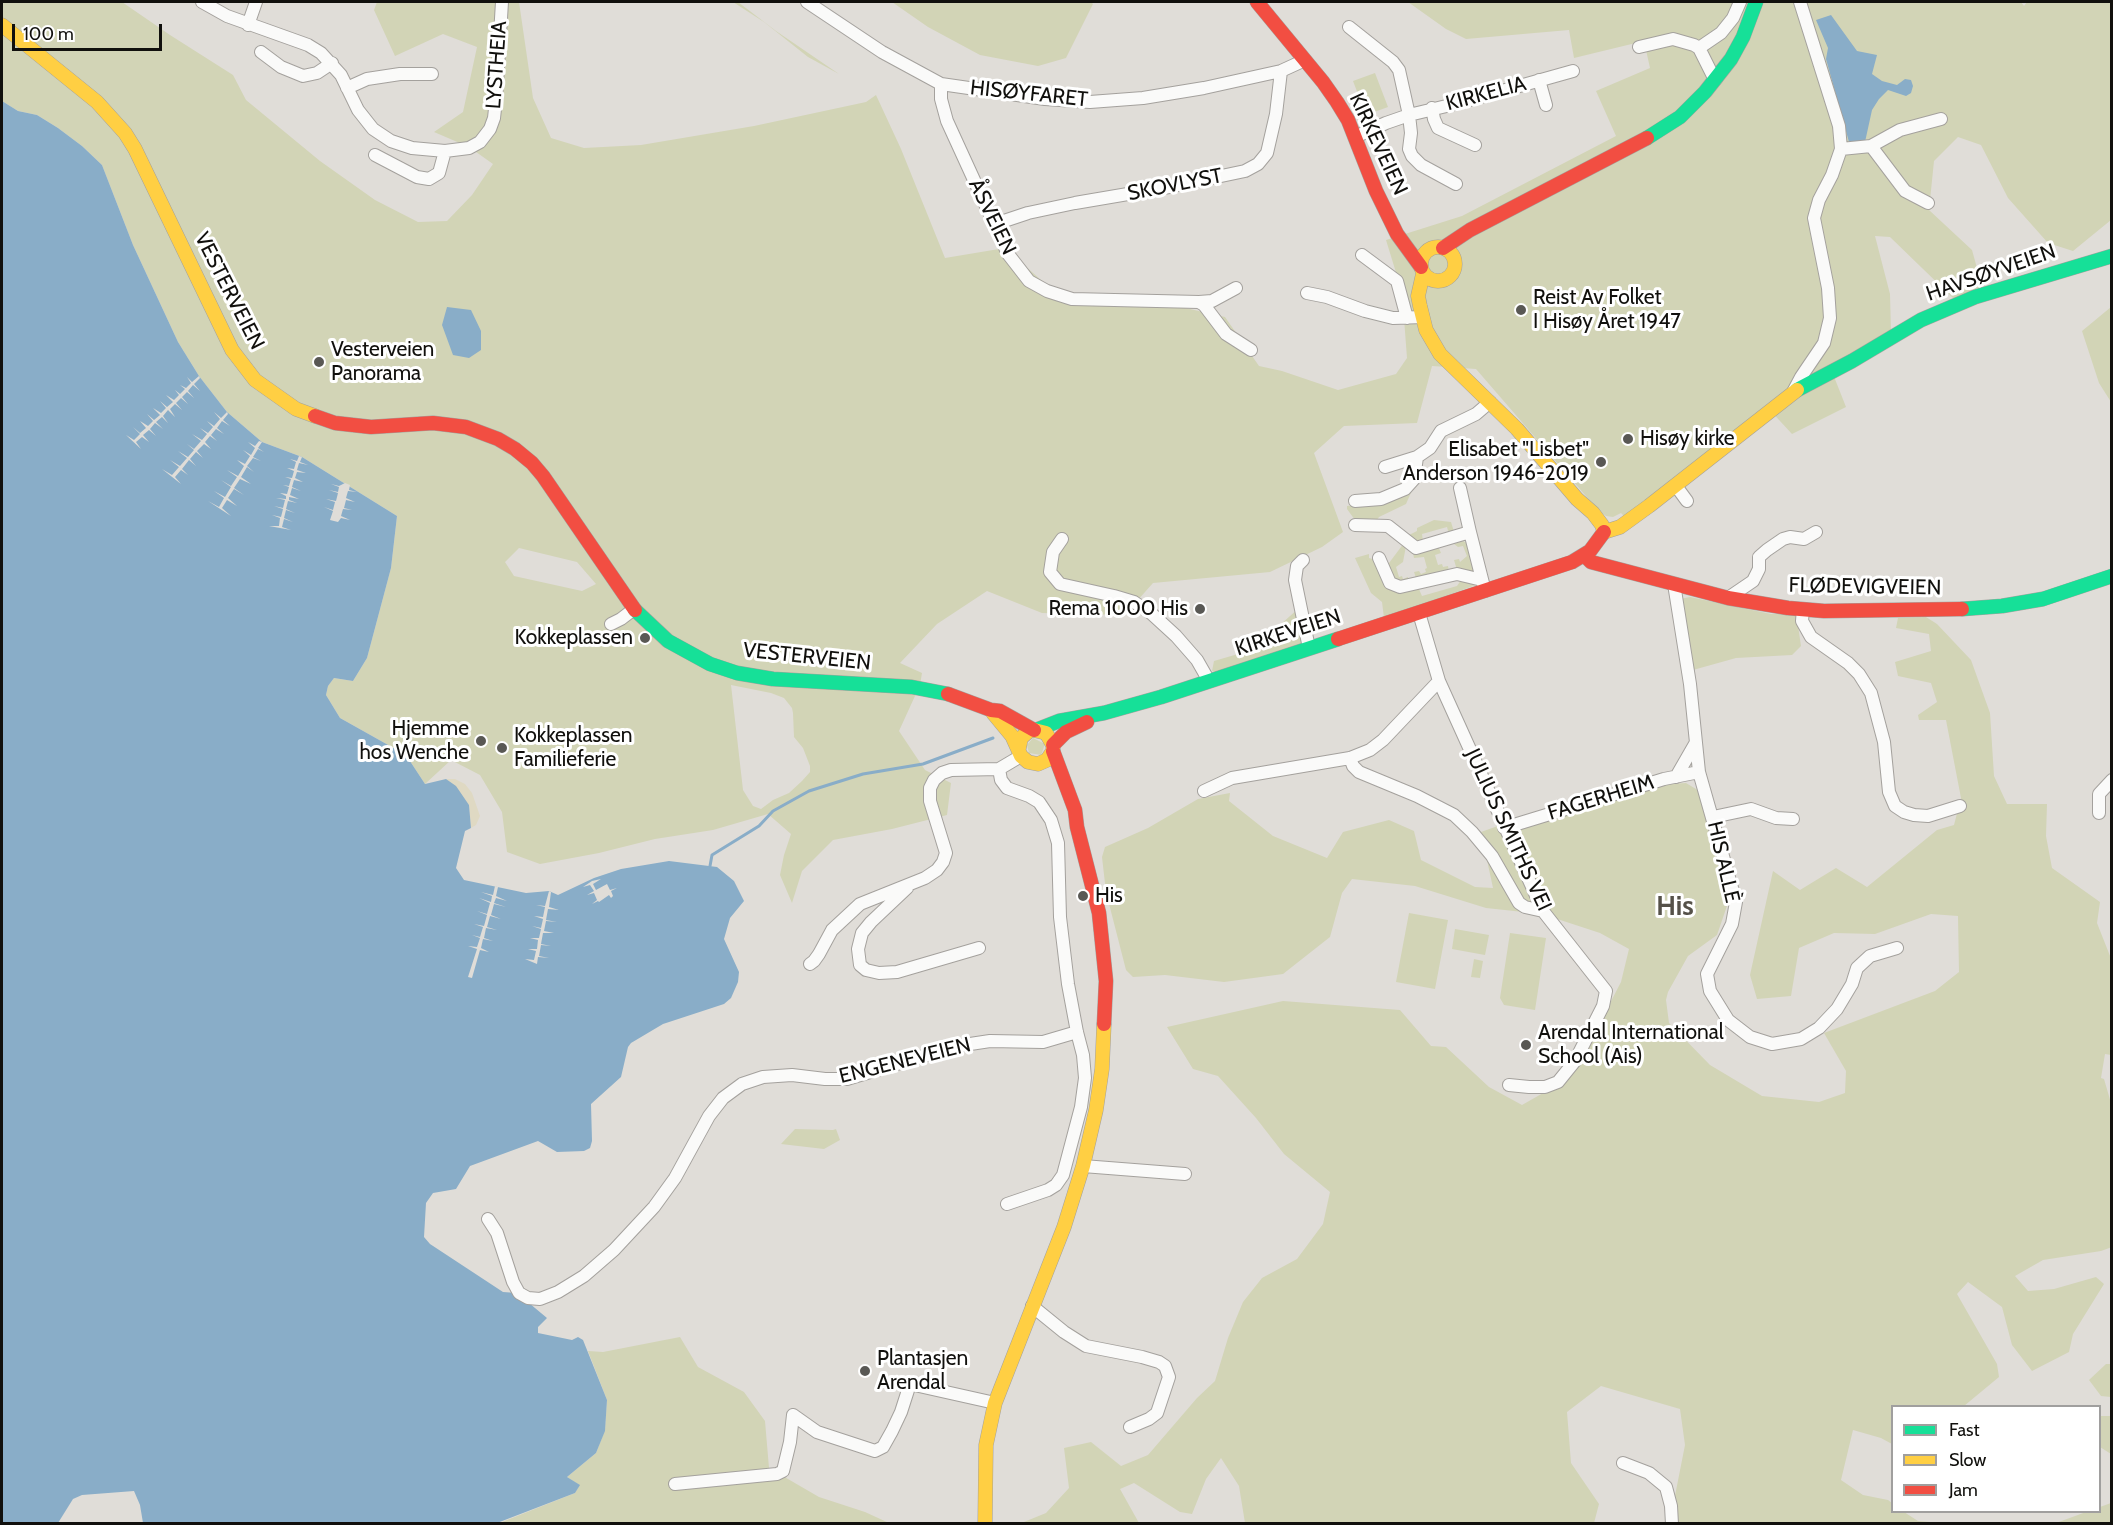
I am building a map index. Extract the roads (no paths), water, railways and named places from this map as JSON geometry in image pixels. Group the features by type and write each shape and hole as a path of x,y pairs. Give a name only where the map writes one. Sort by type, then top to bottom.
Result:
{"main road":[{"name":"KIRKEVEIEN","path":"1257,2 1337,102 1355,136 1376,191 1397,234 1422,270"},
{"path":"1602,536 1598,520 1517,429 1461,377 1440,354 1426,330 1418,296 1422,256 1638,144 1680,117 1716,79 1743,38 1756,2"},
{"name":"VESTERVEIEN","path":"2,25 90,96 126,133 232,350 255,380 280,399 296,409 335,423 371,427 433,423 466,427 498,439 515,449 532,463 543,477 634,609 668,641 710,664 737,673 773,679 926,689 957,696 991,710 1000,711 1035,730"},
{"path":"1424,317 1430,296 1441,281 1449,276 1460,254 1474,237 1506,212"},
{"name":"KIRKEVEIEN","path":"1391,221 1423,243 1439,247"},
{"path":"1439,247 1451,253 1455,263 1454,268"},
{"name":"HAVSØYVEIEN","path":"1602,536 1620,527 1676,486 1793,392 1852,361 1899,332 1944,309 1975,297 2112,256"},
{"path":"1422,270 1431,280 1441,281"},
{"name":"KIRKEVEIEN","path":"1035,730 1059,721 1104,713 1209,681 1419,613 1484,585 1572,562 1590,551 1602,536"},
{"name":"FLØDEVIGVEIEN","path":"1584,555 1591,562 1728,598 1803,609 1938,609 2002,606 2043,599 2112,576"},
{"name":"VESTERVEIEN","path":"991,710 1005,726 1020,752"},
{"name":"KIRKEVEIEN","path":"1053,748 1076,726 1104,713"},
{"path":"985,1524 986,1445 995,1403 1064,1227 1083,1166 1096,1110 1102,1069 1106,981 1099,913 1075,810 1049,736 1035,730 1029,731 1021,738 1020,752 1054,788 1077,826"},
{"path":"1033,764 1043,762 1053,748"}],"street":[{"name":"LYSTHEIA","path":"202,2 248,25 308,45 332,63 358,110 373,129 391,141 412,148 445,151 470,148 477,144 485,136 494,118 502,2"},
{"path":"248,25 256,2"},
{"name":"HISØYFARET","path":"807,2 882,52 941,84 1045,99 1090,102 1143,98 1204,88 1281,71 1305,60"},
{"path":"1700,48 1721,33 1740,2"},
{"path":"1793,392 1824,343 1830,318 1828,288 1814,218 1841,149 1839,126 1800,2"},
{"path":"1350,27 1393,62 1399,70 1409,115 1411,133 1409,149 1412,156 1421,165 1456,184"},
{"path":"1639,47 1673,39 1700,48 1716,79"},
{"path":"261,52 281,67 303,76 332,63"},
{"name":"SKOVLYST","path":"995,224 1028,213 1075,202 1169,187 1245,171 1258,164 1267,153 1276,114 1281,71"},
{"name":"KIRKELIA","path":"1355,136 1432,108 1459,104 1573,71"},
{"path":"347,88 367,79 400,74 432,74"},
{"name":"KIRKELIA","path":"1539,80 1546,105"},
{"name":"ÅSVEIEN","path":"941,84 941,99 947,121 1008,254 1029,281 1047,291 1071,299 1199,302 1212,301 1236,288"},
{"name":"KIRKELIA","path":"1432,108 1438,128 1474,145"},
{"path":"1841,149 1871,146 1900,130 1941,120"},
{"path":"1871,146 1905,191 1928,203"},
{"path":"375,155 417,177 429,180 439,173 445,151"},
{"path":"1362,255 1397,281 1407,318"},
{"path":"1307,293 1393,318 1424,317"},
{"path":"1199,302 1204,305 1226,334 1251,350"},
{"path":"1385,466 1418,457 1430,448 1441,432 1476,414 1490,402"},
{"path":"1355,501 1381,499 1405,489 1414,479 1418,457"},
{"path":"1676,486 1687,501"},
{"path":"1460,488 1484,585"},
{"path":"1356,525 1388,526 1416,548 1470,532"},
{"path":"1728,598 1753,580 1759,569 1759,557 1767,550 1783,539 1804,538 1816,532"},
{"path":"1062,539 1053,552 1050,572 1060,584 1134,602 1176,636 1197,660 1209,681"},
{"name":"KIRKEVEIEN","path":"1379,558 1390,583 1400,587 1457,574 1484,585"},
{"path":"1303,560 1297,566 1295,580 1309,648"},
{"name":"HIS ALLÈ","path":"1674,584 1690,684 1699,772 1736,902 1732,924 1707,974 1710,991 1728,1020 1750,1037 1772,1044 1801,1039 1819,1028 1837,1010 1852,984 1857,968 1870,956 1897,948"},
{"path":"611,624 634,609"},
{"path":"1803,609 1802,621 1811,637 1848,663 1859,674 1871,693 1884,742 1889,792 1896,806 1904,812 1928,816 1960,806"},
{"name":"JULIUS SMITHS VEI","path":"1419,613 1439,681 1542,911 1606,991 1606,999 1575,1061 1558,1082 1545,1087 1529,1088 1509,1085"},
{"path":"1204,791 1232,778 1350,758 1370,750 1383,740 1439,681"},
{"path":"1676,777 1695,744"},
{"path":"810,964 819,954 832,930 860,904 912,883 937,870 943,862 946,853 930,801 930,788 934,780 942,773 951,770 999,769 1020,752"},
{"path":"1350,758 1353,766 1359,772 1418,796 1454,815 1472,832 1501,868 1519,903 1525,907 1542,911"},
{"path":"999,769 1001,780 1007,788 1039,802 1051,820 1058,843 1060,917 1068,984 1083,1055 1085,1078 1082,1107 1063,1175 1056,1185 1048,1190 1007,1203"},
{"name":"FAGERHEIM","path":"1504,828 1699,772"},
{"path":"2099,813 2099,794 2112,780"},
{"path":"1713,817 1751,809 1776,818 1794,819"},
{"path":"912,883 871,921 862,933 858,949 860,965 866,970 879,974 897,972 979,948"},
{"name":"ENGENEVEIEN","path":"488,1219 497,1233 513,1282 519,1293 528,1298 540,1299 558,1292 584,1276 614,1250 654,1207 675,1178 708,1116 723,1098 742,1084 764,1077 792,1075 847,1079 957,1046 990,1041 1043,1042 1077,1032"},
{"path":"1083,1166 1185,1174"},
{"path":"1032,1306 1064,1332 1086,1346 1142,1357 1165,1366 1169,1377 1157,1413 1130,1427"},
{"path":"675,1484 777,1474 783,1471 793,1415 817,1432 875,1451 883,1447 892,1431 901,1412 909,1384 995,1403"},
{"path":"1623,1463 1649,1473 1666,1487 1671,1506 1672,1524"}],"water":[{"path":"1831,15 1857,51 1877,55 1872,74 1882,81 1897,85 1905,79 1911,80 1913,86 1911,93 1906,96 1888,90 1879,99 1872,110 1865,142 1849,142 1826,59 1828,48 1816,20"},
{"path":"2,101 18,111 37,115 58,128 102,165 133,245 178,342 199,376 227,412 262,442 302,457 397,516 391,568 367,658 353,681 334,678 328,686 326,695 340,718 406,755 425,784 446,779 456,786 469,805 471,828 465,831 456,868 464,880 526,893 549,891 558,895 594,878 621,869 669,861 717,867 734,881 744,901 730,918 724,939 739,972 738,982 731,998 724,1004 663,1024 631,1043 621,1077 591,1104 592,1141 590,1148 584,1151 557,1152 538,1141 470,1166 456,1189 433,1193 426,1203 424,1237 430,1244 503,1292 517,1293 547,1318 538,1327 538,1333 572,1340 578,1337 583,1340 607,1400 605,1431 596,1453 567,1477 580,1485 575,1493 497,1523 143,1523 140,1505 134,1491 82,1495 73,1499 58,1523 2,1523"},
{"path":"447,307 471,310 481,331 481,350 469,358 453,355 442,325"}],"waterway":[{"path":"710,866 712,855 759,826 773,811 809,791 863,774 923,764 993,738"}],"place":[{"name":"Reist Av Folket I Hisøy Året 1947","path":"1521,310"},
{"name":"Vesterveien Panorama","path":"319,362"},
{"name":"Hisøy kirke","path":"1628,439"},
{"name":"Elisabet \"Lisbet\" Anderson 1946-2019","path":"1601,462"},
{"name":"Rema 1000 His","path":"1200,609"},
{"name":"Kokkeplassen","path":"645,638"},
{"name":"Hjemme hos Wenche","path":"481,741"},
{"name":"Kokkeplassen Familieferie","path":"502,748"},
{"name":"His","path":"1083,896"},
{"name":"Arendal International School (Ais)","path":"1526,1045"},
{"name":"Plantasjen Arendal","path":"865,1371"}],"district":[{"name":"His","path":"1675,907"}]}
